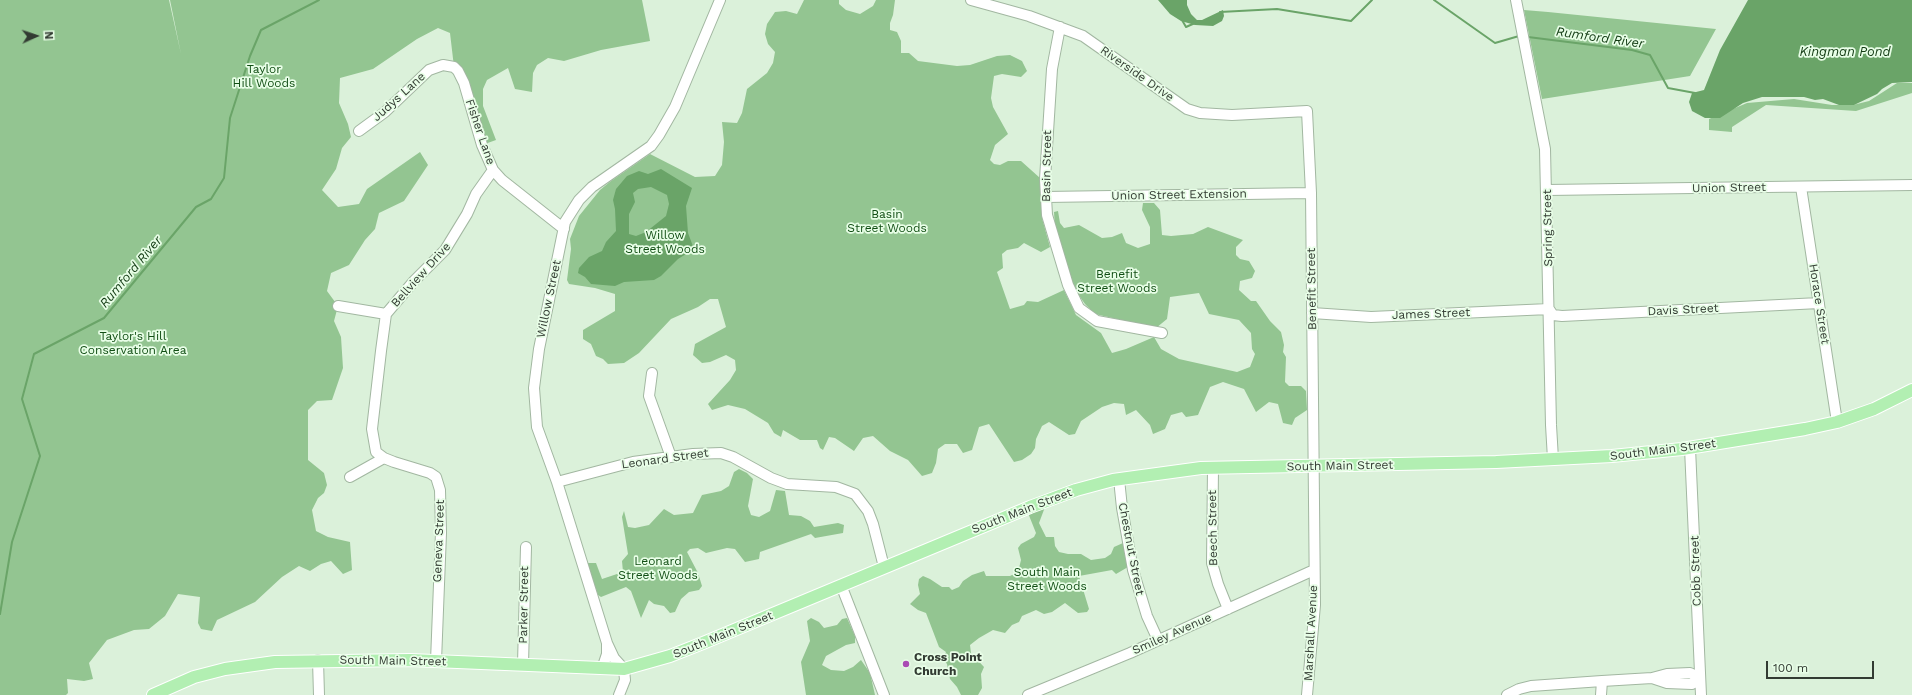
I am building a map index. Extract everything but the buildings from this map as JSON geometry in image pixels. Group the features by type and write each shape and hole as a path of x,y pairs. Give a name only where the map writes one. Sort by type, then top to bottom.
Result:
{"main road":[{"name":"South Main Street","path":"152,695 194,677 224,669 275,662 318,660 436,661 624,669 670,656 1036,504 1076,490 1119,479 1213,468 1314,465 1374,466 1639,454 1690,448 1805,429 1837,422 1874,409 1912,390"}],"street":[{"name":"Willow Street","path":"607,643 557,482 537,427 534,388 550,289 565,222 579,200 592,187 651,146 659,135 675,107 720,0"},
{"name":"Riverside Drive","path":"972,0 1060,27 1083,36 1187,109 1205,114 1232,115 1307,111 1308,113"},
{"name":"Spring Street","path":"1516,0 1541,121 1545,149 1550,309 1551,425 1554,459"},
{"name":"Basin Street","path":"1060,27 1052,69 1045,179 1051,233 1068,285 1079,308 1097,321 1162,333"},
{"name":"Judys Lane","path":"359,131 385,112 429,70 437,66 448,66 454,67 460,75"},
{"name":"Fisher Lane","path":"460,75 482,145 493,170 502,180 564,228"},
{"name":"Benefit Street","path":"1308,113 1311,193 1314,570"},
{"name":"Bellview Drive","path":"384,458 376,452 372,429 386,314 414,281 445,250 457,232 476,194 493,170"},
{"name":"Union Street","path":"1547,190 1912,185"},
{"name":"Horace Street","path":"1801,187 1837,422"},
{"name":"Union Street Extension","path":"1046,197 1311,193"},
{"name":"Davis Street","path":"1550,309 1553,315 1562,316 1819,303"},
{"path":"338,306 386,314"},
{"name":"James Street","path":"1312,313 1371,317 1550,309"},
{"path":"652,373 649,396 671,457"},
{"name":"Cobb Street","path":"1690,448 1701,695"},
{"name":"Leonard Street","path":"557,482 633,462 698,453 721,453 733,457 771,478 787,484 836,488 855,494 862,501 871,518 884,567"},
{"path":"350,477 384,458"},
{"name":"Geneva Street","path":"384,458 430,473 436,477 439,483 441,498 441,533 436,661"},
{"name":"Beech Street","path":"1213,468 1212,564 1228,609"},
{"name":"Chestnut Street","path":"1119,479 1122,508 1133,570 1147,616 1158,640"},
{"name":"Parker Street","path":"523,664 526,547"},
{"name":"Smiley Avenue","path":"1028,695 1158,640 1314,570"},
{"name":"Marshall Avenue","path":"1307,695 1315,605 1314,570"},
{"path":"841,585 884,695"},
{"path":"602,669 607,654 607,643"},
{"path":"607,643 614,658 624,669 625,680 619,695"},
{"path":"318,660 319,695"},
{"path":"1507,695 1519,689 1531,686 1652,678 1667,674 1690,673 1700,678"},
{"path":"1601,695 1602,681"}],"green space":[{"path":"0,0 169,0 181,54 170,0 642,0 650,41 601,50 564,61 548,58 537,65 533,73 532,92 515,89 508,68 487,80 483,89 483,106 496,140 482,145 454,67 450,33 438,28 417,39 373,69 340,78 339,103 348,124 351,137 342,148 336,169 322,190 338,207 359,204 367,189 420,152 428,165 404,201 379,213 375,229 365,240 349,265 331,273 327,291 338,306 334,321 341,337 343,368 332,400 317,401 308,410 308,460 324,473 327,485 324,493 318,498 312,510 316,531 328,537 350,542 352,570 343,574 331,561 321,564 310,571 299,566 282,577 255,602 217,620 212,631 201,629 198,623 200,597 178,594 165,616 149,629 134,630 107,640 89,663 93,679 84,681 67,679 68,693 66,695 0,695"},
{"name":"Basin Street Woods","path":"804,0 839,0 839,4 846,10 860,14 873,6 876,0 895,0 890,30 897,32 901,41 901,53 909,53 918,61 957,66 970,65 997,56 1010,55 1022,61 1027,71 1021,77 1002,74 994,76 991,98 993,107 1008,134 995,145 990,160 994,164 1000,165 1008,161 1021,161 1040,178 1042,218 1050,247 1041,252 1024,243 1018,248 1007,250 1002,254 1003,268 997,272 1010,309 1024,305 1027,301 1038,302 1064,290 1076,315 1101,333 1112,353 1126,349 1154,337 1161,349 1179,359 1237,372 1250,367 1255,354 1252,349 1251,333 1239,320 1209,314 1199,293 1170,297 1167,319 1156,328 1095,314 1085,304 1075,290 1055,228 1054,212 1058,211 1060,223 1064,228 1079,225 1102,238 1112,237 1122,233 1126,243 1138,248 1150,244 1150,227 1142,210 1143,203 1154,203 1160,210 1162,235 1171,236 1193,234 1208,227 1243,240 1236,247 1236,255 1240,259 1249,261 1255,271 1252,278 1240,281 1239,290 1251,301 1256,301 1270,321 1281,332 1284,345 1283,352 1286,357 1285,382 1289,386 1301,386 1306,391 1307,410 1295,418 1292,425 1283,423 1278,404 1269,402 1256,412 1244,389 1223,382 1210,387 1198,415 1186,417 1182,412 1171,415 1165,429 1153,434 1150,425 1136,410 1126,415 1124,404 1114,403 1102,407 1081,421 1075,434 1069,435 1049,422 1042,426 1036,439 1035,448 1031,454 1022,460 1014,462 989,424 979,427 972,450 963,453 957,444 945,444 938,449 936,463 932,473 922,476 908,460 890,451 873,436 863,438 854,451 835,438 829,437 823,450 820,448 817,440 800,440 783,430 781,437 774,433 768,423 745,409 728,405 712,410 708,404 730,380 736,370 735,360 726,355 710,362 702,363 693,355 695,344 726,327 718,299 710,299 698,307 671,319 639,353 624,363 608,364 603,359 596,356 591,344 583,339 583,330 615,311 615,294 595,288 569,284 567,280 571,249 570,239 579,216 600,190 650,154 695,177 715,176 722,165 724,142 722,122 737,123 742,113 747,89 767,73 773,63 775,52 768,44 765,34 767,24 775,12 786,11 797,14"},
{"path":"1524,10 1716,29 1690,76 1542,99"},
{"name":"Kingman Pond","path":"1897,83 1912,83 1912,93 1856,111 1766,105 1732,127 1732,132 1709,130 1709,119 1747,103 1794,99 1832,105 1853,105 1869,101"},
{"name":"Leonard Street Woods","path":"739,469 747,473 753,479 748,506 751,515 759,517 770,511 776,490 785,491 789,515 801,516 810,521 814,527 838,523 844,525 843,533 815,538 811,534 760,552 759,559 745,562 735,549 727,548 706,553 698,548 690,549 687,552 698,573 702,586 699,590 689,592 681,599 675,612 670,613 664,606 654,604 649,600 641,618 631,591 626,587 601,597 598,595 587,563 596,563 602,579 623,572 622,561 628,554 622,517 624,511 628,527 635,528 649,525 664,509 674,515 693,513 702,495 721,491 729,486 734,472"},
{"name":"South Main Street Woods","path":"1045,507 1039,523 1046,537 1054,537 1055,546 1059,552 1081,554 1091,560 1105,558 1111,554 1114,547 1123,543 1128,567 1116,574 1112,570 1079,576 1089,609 1087,612 1078,613 1065,603 1052,612 1044,614 1036,610 1022,616 1019,622 1012,625 1005,633 993,630 979,638 970,645 971,653 984,667 981,674 982,688 978,695 961,695 957,687 950,679 947,664 943,659 946,652 939,647 926,613 918,610 910,604 920,594 918,585 919,579 923,576 942,587 949,587 952,590 959,587 963,581 972,575 984,571 986,576 1010,576 1018,572 1021,560 1018,548 1021,544 1034,537 1036,533 1028,513"},
{"path":"811,618 819,622 824,628 837,625 842,619 847,618 855,636 855,643 846,645 826,656 822,665 831,670 844,671 853,667 861,660 870,673 875,695 806,695 801,662 810,641 807,621"}],"water":[{"path":"1158,0 1187,0 1187,5 1191,14 1197,20 1202,20 1223,10 1224,16 1222,21 1213,26 1195,25 1181,21 1170,14"},
{"name":"Kingman Pond","path":"1748,0 1912,0 1912,82 1892,83 1877,94 1854,105 1839,105 1823,99 1815,100 1804,97 1762,97 1743,103 1720,118 1705,118 1692,111 1689,102 1692,93 1704,90 1720,50"},
{"path":"661,169 692,188 686,206 688,233 694,249 678,259 661,276 654,280 624,282 615,286 591,284 585,277 578,273 579,268 589,257 602,251 606,242 616,231 613,200 616,189 627,176 639,171 648,174","holes":["651,187 667,195 669,204 666,216 646,232 636,236 629,234 629,214 635,202 633,193 638,189"]}],"waterway":[{"name":"Rumford River","path":"0,614 12,542 40,456 22,399 34,354 104,318 196,207 211,199 224,178 230,118 250,56 261,30 319,0"},
{"name":"Rumford River","path":"1220,12 1277,9 1351,21 1372,0"},
{"name":"Rumford River","path":"1434,0 1495,43 1519,36"},
{"name":"Rumford River","path":"1182,20 1186,27 1195,23"},
{"name":"Rumford River","path":"1528,37 1632,50 1650,55 1668,88 1695,93"}],"place":[{"name":"Cross Point Church","path":"906,664"}],"park label":[{"name":"Taylor Hill Woods","path":"264,76"},
{"name":"Willow Street Woods","path":"665,242"},
{"name":"Benefit Street Woods","path":"1117,281"},
{"name":"Taylor's Hill Conservation Area","path":"133,343"}]}
